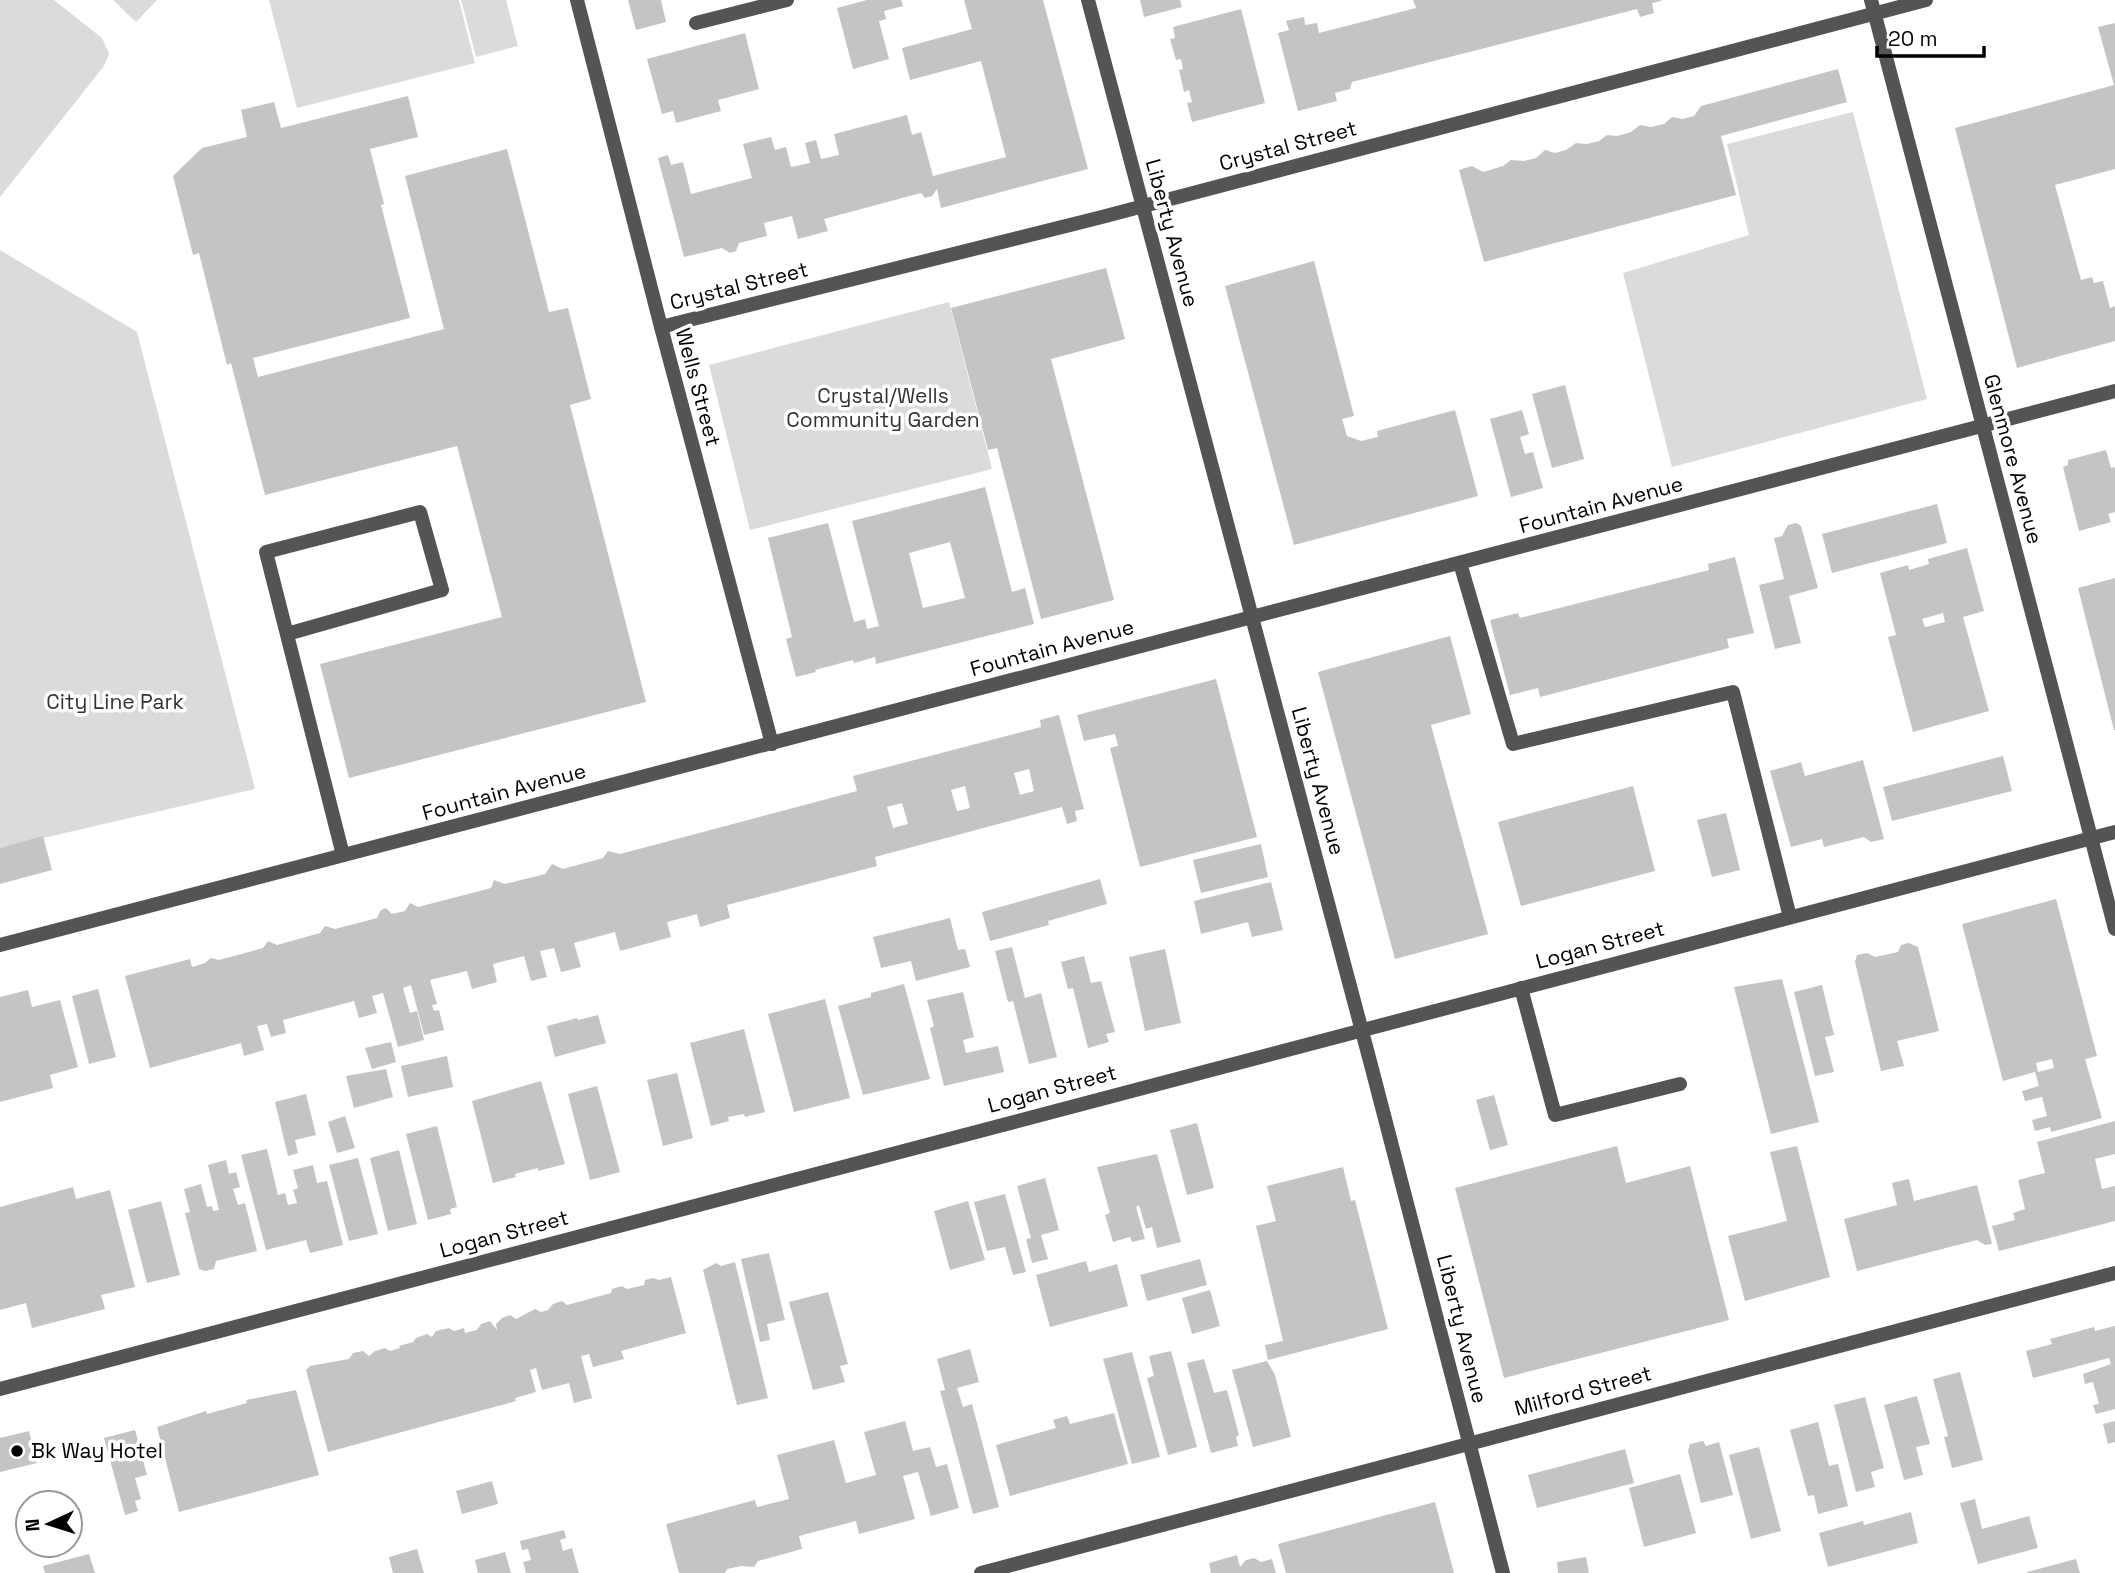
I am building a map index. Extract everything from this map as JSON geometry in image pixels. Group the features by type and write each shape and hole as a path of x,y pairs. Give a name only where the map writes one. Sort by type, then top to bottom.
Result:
{"street":[{"name":"Wells Street","path":"577,0 772,744"},
{"path":"696,23 787,0"},
{"name":"Liberty Avenue","path":"1088,0 1362,1029 1503,1573"},
{"name":"Crystal Street","path":"661,327 1144,205 1873,7 1926,0"},
{"name":"Glenmore Avenue","path":"1873,7 2115,929"},
{"name":"Fountain Avenue","path":"0,945 2115,391"},
{"path":"287,634 442,590 420,512 266,552 343,855"},
{"path":"1460,563 1513,744 1733,692 1790,917"},
{"name":"Logan Street","path":"0,1389 2115,832"},
{"path":"1521,988 1555,1115 1680,1084"},
{"name":"Milford Street","path":"981,1573 2115,1273"}],"green space":[{"path":"0,0 54,0 102,38 109,54 104,66 0,197"},
{"path":"113,0 157,0 136,22"},
{"path":"269,0 459,0 475,63 297,108"},
{"path":"461,0 506,0 518,46 476,57"},
{"path":"1853,112 1927,399 1672,467 1623,273 1749,235 1727,144"},
{"name":"City Line Park","path":"0,250 137,332 255,789 0,848"},
{"name":"Crystal/Wells Community Garden","path":"949,302 992,469 750,530 709,365"}],"building":[{"path":"628,0 661,0 666,22 636,30"},
{"path":"867,0 901,0 903,6 884,11 886,19 879,21 889,59 853,69 837,8"},
{"path":"964,0 1043,0 1088,169 941,208 937,189 932,196 925,198 921,193 824,219 828,231 798,239 792,216 764,223 767,236 739,243 736,251 730,253 722,248 684,257 658,158 668,155 671,165 683,162 691,194 752,178 743,144 771,137 775,150 786,147 791,167 810,163 805,143 816,140 821,159 839,155 834,134 907,115 912,135 921,132 933,176 1006,157 981,61 910,80 902,48 972,29"},
{"path":"1140,0 1180,0 1182,7 1144,17"},
{"path":"1413,0 1661,1 1652,3 1654,13 1640,17 1637,9 1352,82 1350,89 1335,93 1337,101 1298,111 1278,33 1289,30 1286,21 1304,17 1305,25 1317,23 1319,33 1416,8"},
{"path":"1241,9 1265,103 1192,122 1187,103 1192,102 1189,90 1184,92 1179,70 1183,69 1181,59 1176,60 1170,39 1175,38 1173,27"},
{"path":"2115,23 2115,169 2055,185 2081,280 2092,277 2094,283 2103,281 2110,308 2115,306 2115,341 2017,368 1955,128 2114,85 2098,27"},
{"path":"745,33 759,89 718,100 721,111 676,123 673,111 662,114 647,59"},
{"path":"1838,69 1847,102 1721,136 1736,195 1484,262 1459,170 1472,166 1483,172 1503,166 1511,160 1536,158 1545,150 1555,153 1576,143 1587,144 1599,141 1607,135 1617,136 1631,132 1640,125 1651,127 1664,124 1672,117 1683,119 1694,116 1701,106"},
{"path":"408,96 418,137 370,149 384,204 381,205 410,318 253,358 258,377 444,329 405,176 507,149 549,312 568,308 591,399 570,405 646,702 349,778 320,664 502,617 457,446 265,495 231,363 227,365 199,253 193,255 173,176 202,148 247,137 241,110 274,102 281,128"},
{"path":"1314,261 1354,416 1342,419 1347,436 1361,441 1378,437 1377,431 1455,410 1478,496 1294,545 1225,286"},
{"path":"1106,268 1125,339 1051,359 1114,600 1041,619 997,448 988,450 951,308"},
{"path":"1565,385 1584,459 1552,468 1532,394"},
{"path":"1522,410 1529,434 1520,437 1525,454 1533,452 1543,488 1511,497 1490,419"},
{"path":"2106,450 2111,468 2115,467 2115,512 2108,514 2111,522 2079,531 2063,467 2068,465 2068,460"},
{"path":"985,487 1012,592 1025,588 1034,624 876,664 875,657 854,663 853,660 796,677 786,639 792,637 768,538 828,523 854,622 865,619 867,629 879,626 852,521","holes":["950,542 965,598 923,608 909,553"]},
{"path":"1937,504 1947,543 1832,573 1822,534"},
{"path":"1796,523 1801,526 1818,588 1789,596 1801,643 1775,649 1759,585 1784,579 1774,538 1782,536 1788,525"},
{"path":"1967,548 1984,611 1963,617 1989,711 1913,732 1888,637 1896,635 1880,573 1908,565 1909,570 1929,564 1928,559","holes":["1943,613 1945,622 1925,627 1922,619"]},
{"path":"1735,557 1754,633 1727,639 1729,648 1540,697 1538,688 1510,695 1490,620 1518,613 1520,618 1709,570 1708,564"},
{"path":"2115,578 2115,730 2114,730 2078,588"},
{"path":"1450,636 1471,714 1431,725 1488,934 1395,959 1318,672"},
{"path":"1216,679 1257,837 1140,867 1110,748 1118,746 1115,734 1084,741 1077,715"},
{"path":"1059,715 1084,809 1075,811 1077,821 1067,824 1062,807 875,857 877,866 727,905 730,918 700,927 697,914 667,922 671,937 620,951 615,932 574,943 581,967 561,972 554,948 540,951 547,977 531,981 524,956 493,964 497,982 472,989 467,971 430,980 437,1004 432,1005 434,1011 439,1010 444,1030 424,1035 411,985 403,988 410,1013 417,1011 424,1040 398,1047 383,993 372,996 377,1013 359,1018 354,1001 283,1020 286,1033 271,1037 267,1024 257,1026 264,1050 244,1056 241,1043 150,1068 125,976 190,959 192,967 211,958 219,960 263,948 268,941 277,945 320,933 325,926 335,929 377,918 381,910 386,908 392,914 405,911 410,903 418,907 491,888 494,880 505,884 545,874 552,864 563,869 603,858 608,851 620,854 857,791 853,776 1041,727 1040,720","holes":["1029,769 1034,791 1020,795 1014,773","965,786 970,808 957,811 951,790","902,803 908,824 893,828 887,807"]},
{"path":"2003,756 2012,791 1892,821 1883,787"},
{"path":"1863,760 1884,839 1871,842 1864,837 1824,847 1822,839 1791,847 1770,771 1801,762 1805,776"},
{"path":"1633,786 1655,871 1521,906 1498,822"},
{"path":"1726,813 1740,870 1712,877 1697,820"},
{"path":"43,836 52,870 0,884 0,848"},
{"path":"1261,844 1268,877 1201,893 1193,860"},
{"path":"1100,879 1107,904 1048,921 1049,925 990,941 982,912"},
{"path":"1271,882 1283,930 1252,937 1248,922 1201,934 1194,901"},
{"path":"2056,899 2097,1056 2085,1059 2102,1118 2051,1132 2050,1127 2035,1131 2032,1120 2047,1116 2042,1097 2025,1101 2022,1091 2039,1086 2035,1072 2003,1081 1962,924","holes":["2052,1059 2054,1068 2038,1072 2036,1063"]},
{"path":"950,918 958,950 965,949 970,967 916,981 911,961 881,968 873,937"},
{"path":"1909,943 1918,947 1939,1031 1897,1041 1904,1066 1881,1071 1855,962 1857,955 1867,953 1875,957 1898,952 1901,945"},
{"path":"1012,947 1025,998 1041,993 1057,1057 1029,1064 1013,1001 1008,1002 995,951"},
{"path":"1165,949 1181,1023 1145,1031 1129,957"},
{"path":"1084,956 1091,983 1101,981 1115,1032 1106,1034 1109,1042 1088,1048 1073,988 1068,989 1061,962"},
{"path":"1782,979 1819,1122 1771,1134 1734,987"},
{"path":"904,984 930,1079 863,1095 838,1006"},
{"path":"1822,985 1834,1035 1825,1037 1834,1072 1815,1076 1794,992"},
{"path":"98,989 116,1057 89,1064 72,996"},
{"path":"28,990 32,1007 60,1000 78,1067 50,1075 53,1088 0,1102 0,997"},
{"path":"963,992 974,1037 963,1040 966,1053 998,1046 1004,1072 944,1086 930,1028 934,1026 927,1000"},
{"path":"825,999 850,1098 794,1112 768,1014"},
{"path":"598,1015 606,1043 555,1057 547,1026"},
{"path":"744,1029 765,1112 745,1117 744,1114 728,1117 729,1121 711,1126 690,1043"},
{"path":"391,1042 396,1062 372,1069 365,1048"},
{"path":"447,1056 453,1087 408,1097 401,1066"},
{"path":"386,1069 393,1097 354,1108 346,1076"},
{"path":"677,1073 693,1138 663,1146 647,1080"},
{"path":"541,1081 565,1164 538,1171 538,1168 526,1171 515,1174 516,1177 493,1183 472,1101"},
{"path":"597,1086 620,1172 590,1180 568,1094"},
{"path":"306,1094 316,1135 295,1140 298,1153 288,1156 275,1102"},
{"path":"1494,1095 1508,1145 1490,1150 1476,1100"},
{"path":"345,1116 355,1148 337,1153 328,1122"},
{"path":"2115,1121 2115,1154 2095,1159 2102,1189 2115,1186 2115,1221 1999,1251 1992,1226 2015,1220 2013,1213 2025,1209 2018,1180 2045,1173 2037,1142"},
{"path":"1197,1123 1214,1188 1187,1195 1170,1130"},
{"path":"437,1126 457,1207 450,1209 451,1214 428,1220 406,1134"},
{"path":"1617,1146 1626,1183 1690,1166 1729,1320 1504,1378 1455,1188"},
{"path":"1797,1146 1830,1277 1745,1301 1728,1236 1787,1221 1770,1152"},
{"path":"267,1149 278,1195 285,1193 288,1205 297,1203 293,1190 298,1188 293,1170 313,1165 317,1183 327,1181 343,1245 310,1253 306,1240 266,1250 241,1155"},
{"path":"399,1150 417,1224 388,1231 370,1158"},
{"path":"1157,1154 1181,1242 1157,1248 1152,1227 1146,1229 1139,1205 1136,1207 1145,1239 1132,1242 1130,1237 1113,1242 1105,1215 1110,1213 1097,1167"},
{"path":"358,1158 378,1234 349,1241 329,1165"},
{"path":"226,1160 229,1174 236,1172 240,1187 233,1189 238,1205 245,1203 257,1251 216,1261 214,1269 205,1271 199,1269 185,1213 190,1212 184,1189 201,1184 207,1207 212,1206 213,1211 219,1210 208,1165"},
{"path":"1343,1167 1351,1201 1355,1200 1388,1329 1268,1360 1265,1345 1283,1341 1256,1226 1276,1221 1267,1186"},
{"path":"1045,1178 1059,1230 1041,1235 1048,1259 1032,1263 1026,1239 1031,1238 1017,1186"},
{"path":"1909,1179 1914,1201 1977,1185 1992,1244 1985,1245 1977,1240 1857,1271 1844,1219 1897,1205 1892,1183"},
{"path":"73,1187 76,1199 110,1190 135,1287 101,1295 105,1309 32,1328 26,1303 0,1310 0,1207"},
{"path":"1005,1194 1026,1272 1013,1275 1005,1247 987,1251 974,1202"},
{"path":"161,1201 180,1275 147,1283 128,1210"},
{"path":"968,1201 985,1260 950,1270 934,1211"},
{"path":"769,1253 785,1320 767,1324 770,1340 760,1342 741,1259"},
{"path":"1200,1259 1207,1285 1147,1301 1140,1275"},
{"path":"1086,1261 1089,1272 1117,1264 1128,1306 1050,1327 1036,1275"},
{"path":"735,1262 768,1398 737,1405 703,1270 716,1263 721,1266"},
{"path":"671,1277 686,1333 621,1351 624,1359 593,1367 589,1354 581,1356 592,1398 574,1403 569,1383 542,1390 536,1368 530,1370 536,1392 515,1398 516,1401 328,1452 306,1370 310,1366 349,1359 353,1353 363,1351 369,1356 385,1348 390,1351 413,1342 416,1338 427,1334 432,1337 436,1331 449,1328 454,1331 464,1328 465,1333 477,1330 481,1324 490,1321 497,1330 496,1324 510,1315 516,1319 535,1309 541,1312 548,1310 553,1304 562,1301 567,1305 611,1293 612,1289 622,1286 627,1289 644,1285 645,1280"},
{"path":"1210,1290 1220,1326 1192,1334 1182,1298"},
{"path":"828,1292 848,1364 840,1366 845,1382 813,1390 789,1302"},
{"path":"2115,1326 2115,1409 2096,1414 2093,1405 2099,1404 2093,1382 2085,1384 2083,1374 2111,1364 2109,1358 2033,1378 2026,1351 2052,1344 2050,1339 2094,1327 2095,1331"},
{"path":"970,1349 979,1382 957,1388 963,1407 972,1404 999,1507 973,1514 940,1391 945,1390 937,1359"},
{"path":"1171,1351 1197,1447 1168,1455 1147,1378 1154,1376 1149,1356"},
{"path":"1132,1352 1160,1457 1132,1464 1103,1359"},
{"path":"1204,1359 1214,1393 1227,1390 1239,1435 1236,1437 1238,1446 1211,1453 1187,1363"},
{"path":"1267,1361 1275,1375 1291,1437 1253,1447 1232,1370"},
{"path":"1960,1372 1983,1460 1952,1468 1944,1437 1948,1436 1933,1379"},
{"path":"296,1390 319,1475 179,1512 157,1427 206,1411 207,1414 247,1403 246,1400"},
{"path":"1917,1396 1930,1444 1916,1447 1923,1475 1904,1480 1884,1405"},
{"path":"1865,1397 1884,1468 1871,1472 1875,1487 1856,1492 1834,1405"},
{"path":"1114,1413 1128,1464 1010,1496 996,1445 1056,1428 1053,1420 1067,1416 1070,1424"},
{"path":"905,1421 913,1451 930,1447 936,1467 947,1464 959,1508 931,1516 918,1472 903,1476 915,1519 859,1534 856,1521 799,1536 802,1549 758,1561 754,1567 741,1566 727,1569 725,1573 679,1573 666,1524 755,1500 757,1507 789,1499 777,1455 834,1440 846,1483 876,1475 864,1432"},
{"path":"2115,1421 2115,1442 2108,1444 2103,1424"},
{"path":"1818,1422 1829,1466 1838,1464 1848,1506 1818,1514 1814,1495 1808,1496 1790,1430"},
{"path":"135,1430 147,1475 135,1478 141,1499 135,1501 138,1511 125,1515 104,1438"},
{"name":"Bk Way Hotel","path":"29,1431 37,1463 0,1472 0,1438"},
{"path":"1703,1441 1706,1446 1719,1442 1733,1495 1701,1503 1688,1451 1690,1444"},
{"path":"1759,1447 1781,1531 1751,1539 1729,1455"},
{"path":"1625,1449 1634,1483 1537,1508 1528,1475"},
{"path":"1680,1474 1696,1533 1644,1547 1629,1488"},
{"path":"492,1481 498,1504 462,1514 456,1491"},
{"path":"1975,1499 1982,1529 2029,1516 2038,1548 1978,1564 1960,1503"},
{"path":"1435,1502 1454,1573 1286,1573 1278,1544"},
{"path":"1911,1512 1918,1543 1828,1567 1819,1533 1863,1521 1864,1525"},
{"path":"564,1530 566,1538 560,1540 563,1551 572,1548 579,1573 526,1573 523,1562 531,1560 528,1549 522,1550 520,1541"},
{"path":"417,1549 424,1573 393,1573 389,1557"},
{"path":"505,1552 511,1573 478,1573 475,1560"},
{"path":"89,1554 95,1573 45,1573 43,1566 70,1559 84,1559 84,1555"},
{"path":"1237,1555 1240,1567 1246,1560 1254,1558 1261,1562 1272,1559 1276,1573 1211,1573 1209,1563"},
{"path":"1586,1557 1589,1573 1558,1573 1557,1562"},
{"path":"2076,1559 2080,1573 2027,1573 2027,1572"}],"place":[{"name":"Bk Way Hotel","path":"17,1451"}]}
